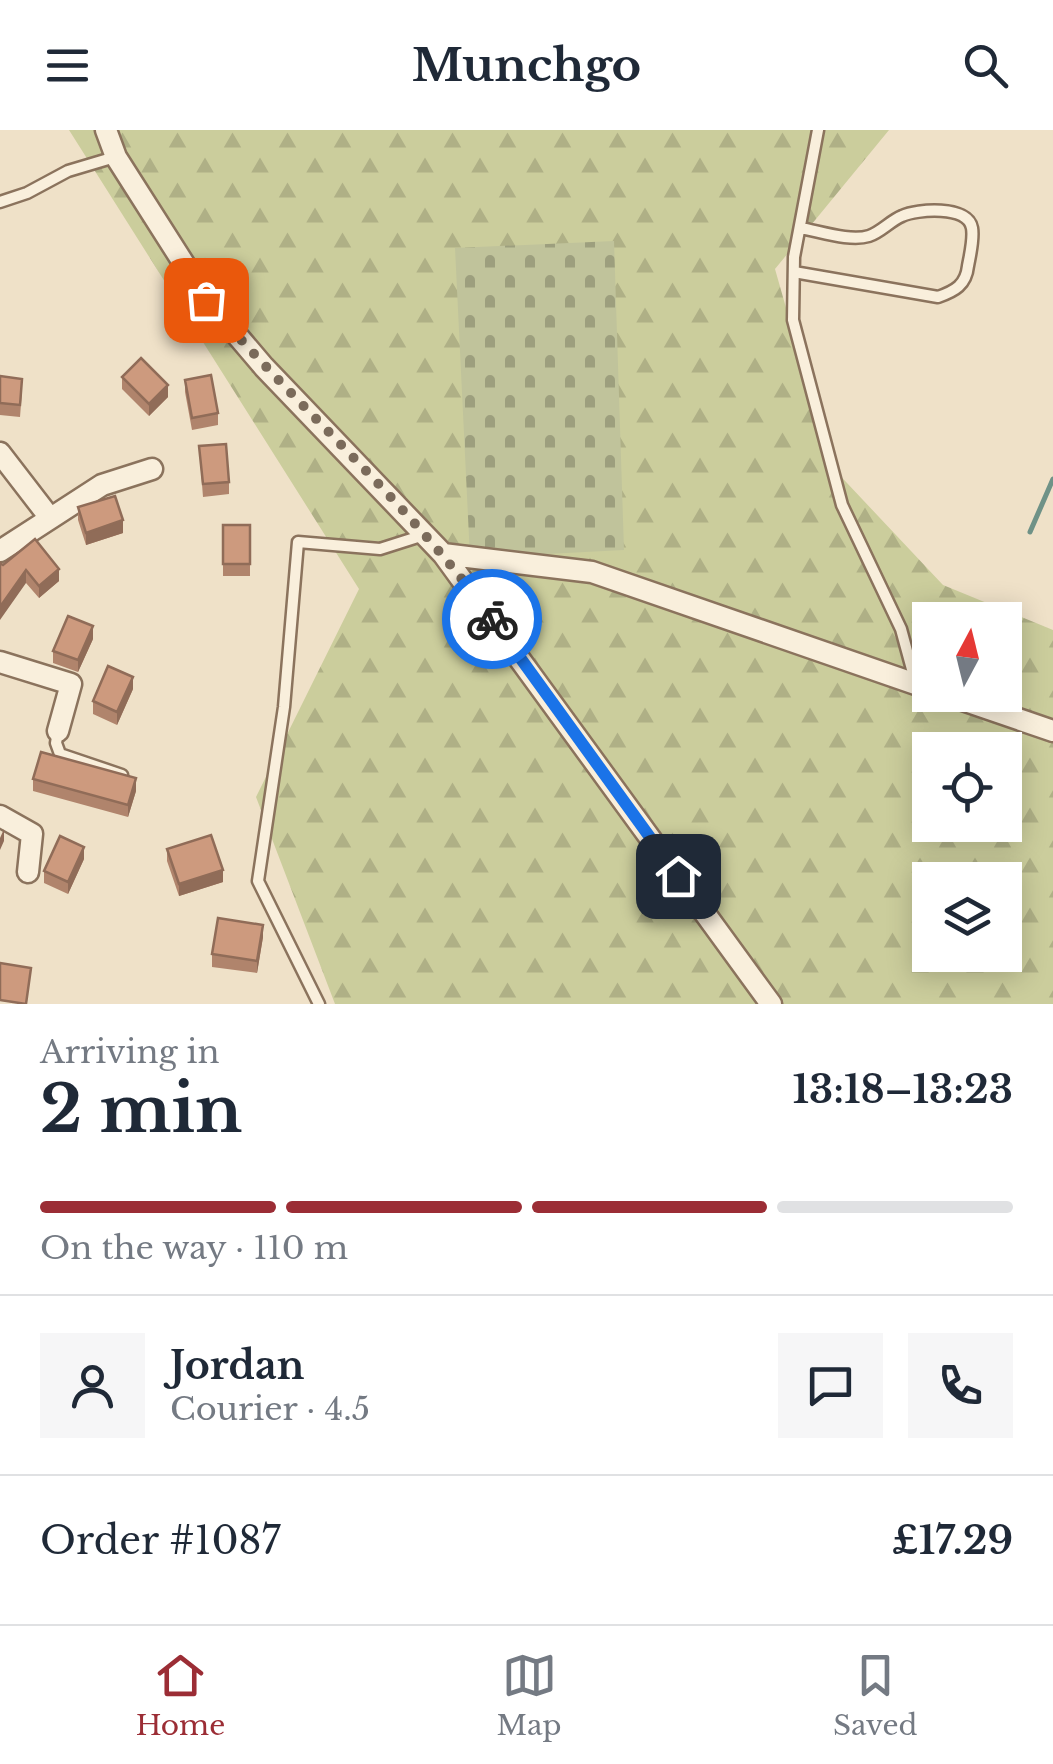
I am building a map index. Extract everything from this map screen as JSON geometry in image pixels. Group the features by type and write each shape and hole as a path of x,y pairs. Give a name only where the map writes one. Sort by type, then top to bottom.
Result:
{"street":[{"path":"106,130 116,157 206,300 264,367 444,554 770,1004"},
{"path":"0,453 50,518"},
{"path":"0,551 102,485 152,469"},
{"path":"444,554 592,572 912,683"},
{"path":"0,662 71,684 58,731"},
{"path":"998,712 1053,731"},
{"path":"0,816 32,834 28,872"}],"lane":[{"path":"818,130 794,272 793,320 842,506 912,658"},
{"path":"0,202 68,170 116,157"},
{"path":"794,272 938,297 963,283 972,229 969,220 962,216 933,210 904,215 862,238 800,228"},
{"path":"319,1004 258,881 284,707 298,542 380,549 425,534"},
{"path":"58,731 56,743 60,754 127,776"}],"green space":[{"path":"69,130 889,130 775,269 831,466 943,585 985,602 912,602 912,712 1022,712 1022,617 1053,630 1053,1004 335,1004 256,797 359,589"},
{"path":"614,241 624,550 470,558 455,248"}],"building":[{"path":"141,358 168,385 149,404 122,377"},
{"path":"211,375 218,413 192,418 185,380"},
{"path":"0,376 22,379 20,405 0,403"},
{"path":"226,444 229,482 203,484 199,446"},
{"path":"115,496 123,520 86,533 78,507"},
{"path":"223,525 250,525 250,564 223,564"},
{"path":"35,539 59,569 39,586 26,570 0,607 0,563 3,565"},
{"path":"68,616 93,626 78,660 53,651"},
{"path":"108,666 133,677 117,712 93,701"},
{"path":"41,752 136,778 128,805 33,779"},
{"path":"211,835 223,870 179,884 167,849"},
{"path":"60,836 84,847 68,882 44,871"},
{"path":"218,918 263,925 257,961 212,954"},
{"path":"0,963 31,968 26,1004 0,1000"}],"waterway":[{"path":"1030,532 1053,479"}],"way so far":[{"path":"206,300 264,367 444,554 492,619"}],"route":[{"path":"492,619 678,876"}]}
